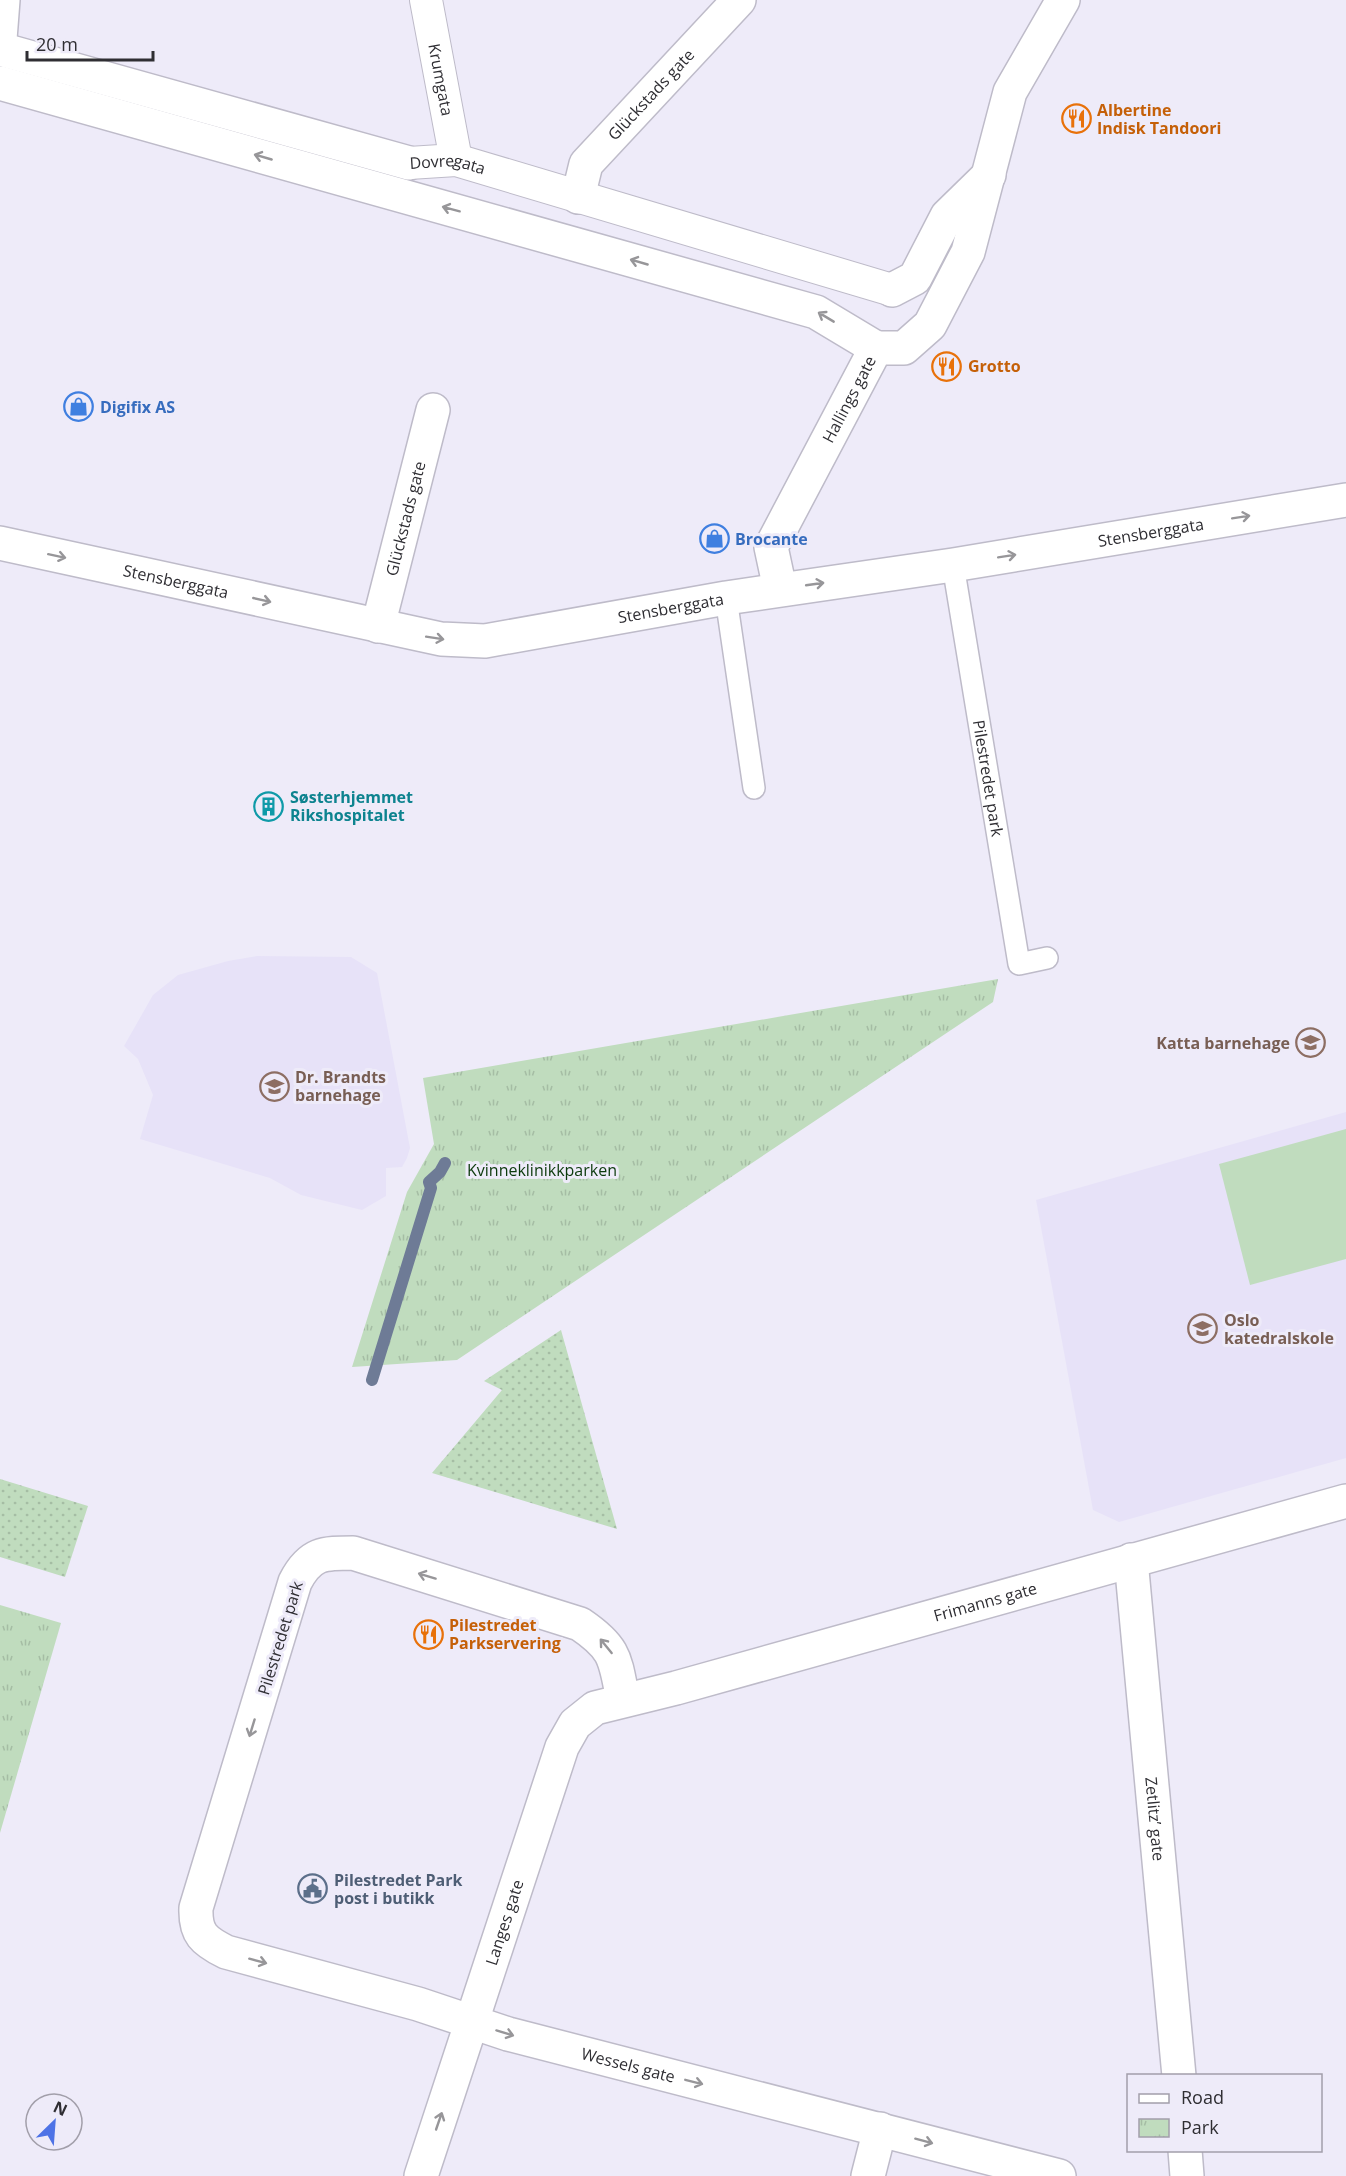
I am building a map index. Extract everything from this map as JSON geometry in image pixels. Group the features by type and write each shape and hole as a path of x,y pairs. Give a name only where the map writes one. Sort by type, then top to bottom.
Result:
{"street":[{"path":"0,39 3,0"},
{"name":"Krumgata","path":"426,0 456,160"},
{"name":"Glückstads gate","path":"578,197 586,164 739,0"},
{"name":"Hallings gate","path":"780,589 771,547 876,348 904,348 930,324 968,252 1010,92 1063,0"},
{"name":"Dovregata","path":"0,49 409,163 456,160 892,290"},
{"path":"0,83 816,312 876,348"},
{"path":"892,290 915,278 947,216 989,175"},
{"name":"Glückstads gate","path":"378,626 433,410"},
{"name":"Stensberggata","path":"0,543 441,639 485,640 780,589 953,565 1346,500"},
{"name":"Frimanns gate","path":"624,1700 676,1688 1346,1501"},
{"name":"Pilestredet park","path":"204,1939 197,1929 196,1908 295,1582 303,1568 316,1557 327,1553 353,1553 580,1624 598,1636 614,1656 624,1700"},
{"name":"Zetlitz’ gate","path":"1131,1560 1179,2074"},
{"name":"Langes gate","path":"421,2176 562,1747 575,1724 595,1708 624,1700"},
{"name":"Wessels gate","path":"204,1939 214,1947 226,1952 418,2004 508,2034 1059,2176"},
{"path":"868,2176 880,2129"},
{"path":"1185,2152 1187,2176"}],"lane":[{"name":"Pilestredet park","path":"953,565 1019,964 1047,958"},
{"path":"726,598 754,788"}],"shaded area":[{"name":"Dr. Brandts barnehage","path":"257,956 351,957 377,973 410,1148 402,1167 386,1168 386,1196 362,1210 301,1195 270,1178 140,1139 153,1095 138,1059 124,1046 153,995 178,975 228,961"},
{"name":"Oslo katedralskole","path":"1346,1112 1346,1458 1119,1522 1093,1510 1036,1200"}],"green space":[{"name":"Kvinneklinikkparken","path":"998,979 993,1002 457,1360 352,1367 407,1192 434,1144 423,1078"},
{"path":"1346,1129 1346,1259 1250,1285 1219,1164"},
{"path":"561,1330 617,1529 432,1473 502,1390 484,1381"},
{"path":"0,1479 88,1506 65,1577 0,1557"},
{"path":"0,1605 61,1623 0,1833"}],"waterway":[{"path":"372,1380 431,1188 429,1182 440,1172 445,1163"}],"place":[{"name":"Albertine Indisk Tandoori","path":"1076,119"},
{"name":"Grotto","path":"947,366"},
{"name":"Digifix AS","path":"79,407"},
{"name":"Brocante","path":"714,539"},
{"name":"Søsterhjemmet Rikshospitalet","path":"269,806"},
{"name":"Katta barnehage","path":"1311,1043"},
{"name":"Dr. Brandts barnehage","path":"274,1086"},
{"name":"Oslo katedralskole","path":"1203,1329"},
{"name":"Pilestredet Parkservering","path":"428,1634"},
{"name":"Pilestredet Park post i butikk","path":"313,1889"}]}
